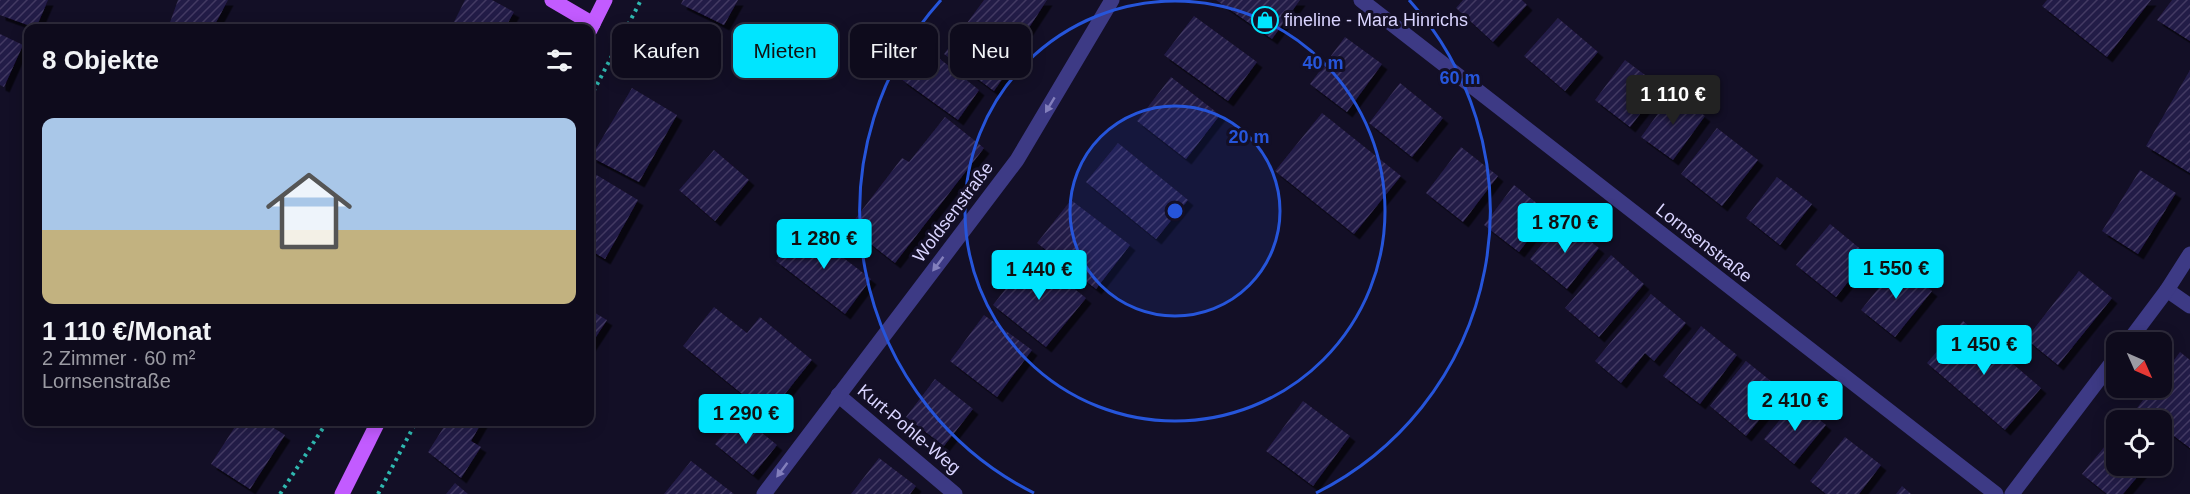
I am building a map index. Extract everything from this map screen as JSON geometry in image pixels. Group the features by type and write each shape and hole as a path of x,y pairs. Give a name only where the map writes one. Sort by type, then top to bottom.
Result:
{"main road":[{"path":"552,0 587,24"},
{"path":"593,24 606,0"},
{"path":"342,494 376,426"}],"street":[{"name":"Woldsenstraße","path":"764,494 1017,160 1112,0"},
{"name":"Lornsenstraße","path":"1361,0 1996,494"},
{"path":"2136,332 2190,254"},
{"path":"2167,290 2190,306"},
{"path":"2012,494 2106,370"},
{"name":"Kurt-Pohle-Weg","path":"838,395 955,494"}],"path":[{"path":"594,90 641,0"},
{"path":"280,494 324,426"},
{"path":"378,494 415,426"}],"building":[{"path":"0,0 48,0 38,24 25,24 0,15"},
{"path":"178,0 228,0 215,24 169,24"},
{"path":"465,0 492,0 514,12 507,24 453,24"},
{"path":"683,0 738,0 724,25 681,4"},
{"path":"984,0 1047,0 1031,25 966,24"},
{"name":"fineline - Mara Hinrichs","path":"1216,0 1300,0 1272,39"},
{"path":"1463,0 1522,0 1527,5 1493,42 1456,8"},
{"path":"2047,0 2151,0 2107,57 2042,6"},
{"path":"2172,0 2190,0 2190,41 2157,20"},
{"path":"1194,16 1257,62 1228,101 1164,55"},
{"path":"1558,18 1598,52 1565,91 1524,56"},
{"path":"0,34 23,45 4,87 0,85"},
{"path":"1345,37 1382,64 1347,112 1310,84"},
{"path":"950,46 950,58 944,54"},
{"path":"938,57 950,67 950,78 964,78 979,90 958,120 901,79 938,78"},
{"path":"1625,60 1661,87 1630,127 1595,100"},
{"path":"2190,70 2190,173 2146,146"},
{"path":"1171,77 1220,115 1186,159 1137,121"},
{"path":"976,78 1003,78 994,91"},
{"path":"1400,83 1443,118 1412,157 1369,123"},
{"path":"632,88 677,115 639,182 594,159 594,152"},
{"path":"1673,93 1705,116 1673,160 1641,137"},
{"path":"1322,113 1401,176 1354,234 1275,171"},
{"path":"945,117 984,148 895,263 849,227 902,158 909,162"},
{"path":"1717,128 1758,160 1722,206 1681,174"},
{"path":"1118,143 1188,200 1156,239 1086,182"},
{"path":"1461,147 1498,176 1463,222 1426,193"},
{"path":"714,150 749,180 715,221 679,190"},
{"path":"2140,170 2176,193 2138,254 2102,231"},
{"path":"594,173 638,200 605,259 594,252"},
{"path":"1777,177 1812,204 1780,245 1746,218"},
{"path":"1514,185 1549,213 1519,252 1484,225"},
{"path":"1071,200 1130,245 1096,289 1037,243"},
{"path":"1562,219 1599,248 1567,289 1530,259"},
{"path":"1830,224 1869,256 1836,297 1796,265"},
{"path":"802,226 871,279 845,314 776,261"},
{"path":"1032,255 1086,298 1046,347 993,305"},
{"path":"1611,255 1644,284 1599,337 1565,308"},
{"path":"1898,264 1932,291 1895,337 1861,310"},
{"path":"2079,271 2112,298 2058,365 2026,339"},
{"path":"1651,294 1686,323 1654,361 1645,353 1621,383 1595,361"},
{"path":"714,307 747,333 760,317 812,360 768,415 683,346"},
{"path":"594,312 607,320 594,340"},
{"path":"984,315 1032,350 997,397 950,361"},
{"path":"1963,321 2041,388 2005,430 1927,363"},
{"path":"1701,326 1737,355 1700,404 1663,376"},
{"path":"2180,352 2190,360 2190,448 2172,434 2172,410 2140,410 2137,408 2145,398 2172,398 2172,363"},
{"path":"1746,361 1783,391 1746,436 1710,406"},
{"path":"935,379 973,409 944,446 906,417"},
{"path":"1796,400 1826,425 1794,464 1764,439"},
{"path":"1303,401 1350,436 1313,486 1266,451"},
{"path":"740,415 777,445 753,475 715,444"},
{"path":"235,426 270,426 285,435 250,489 211,464"},
{"path":"444,426 480,426 471,441 481,447 461,478 428,452"},
{"path":"1845,437 1881,465 1859,494 1826,494 1810,481"},
{"path":"2106,445 2106,476 2138,476 2123,494 2107,494 2082,474"},
{"path":"879,458 916,486 910,494 851,494"},
{"path":"691,461 734,494 664,494"},
{"path":"455,483 468,494 446,494"},
{"path":"1902,486 1911,494 1896,494"}],"place":[{"name":"fineline - Mara Hinrichs","path":"1265,20"}]}
